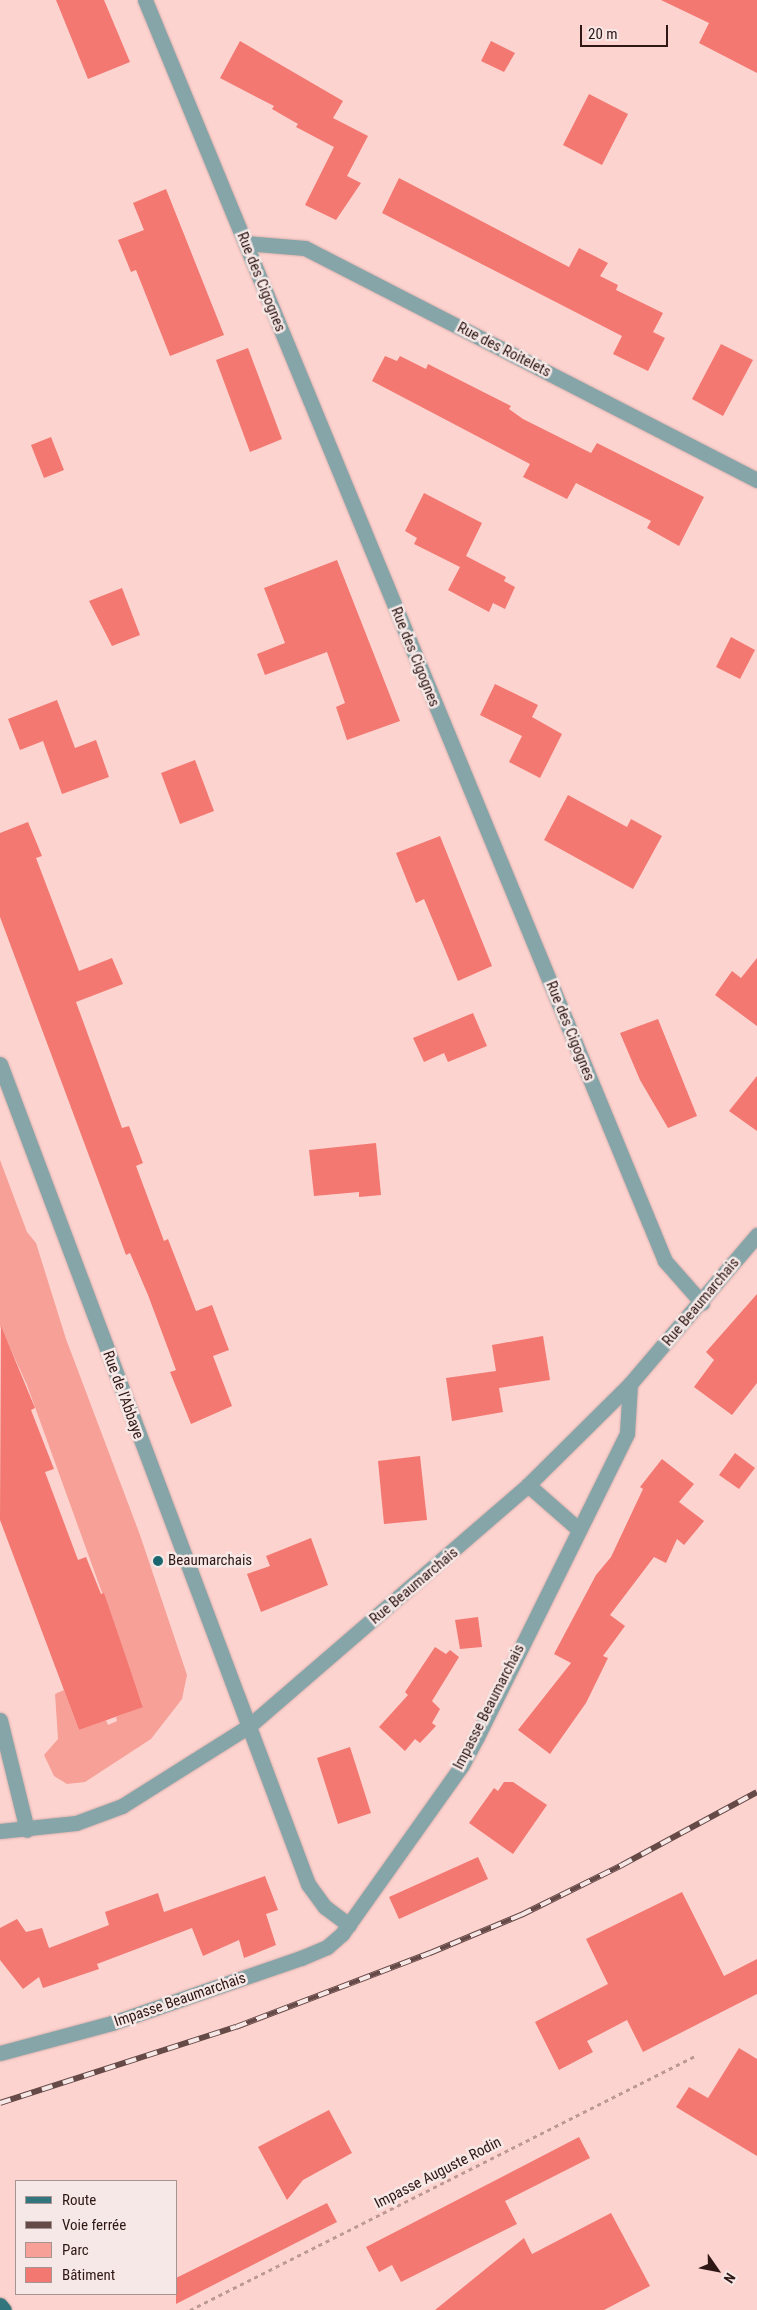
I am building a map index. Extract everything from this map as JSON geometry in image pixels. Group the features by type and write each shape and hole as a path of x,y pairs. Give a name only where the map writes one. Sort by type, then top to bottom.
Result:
{"main road":[{"path":"0,2305 4,2310"}],"street":[{"name":"Rue des Cigognes","path":"145,0 665,1261 702,1303"},
{"name":"Rue des Roitelets","path":"244,243 304,248 757,480"},
{"name":"Rue de l'Abbaye","path":"0,1064 235,1698 249,1726"},
{"name":"Rue Beaumarchais","path":"1,1834 76,1824 122,1806 249,1726 528,1485 630,1384 702,1303 757,1235"},
{"name":"Impasse Beaumarchais","path":"0,2053 112,2023 301,1958 327,1947 348,1925 462,1765 626,1433 630,1384"},
{"path":"528,1485 578,1528"},
{"path":"0,1720 2,1739 27,1830"},
{"path":"249,1726 308,1884 325,1907 348,1925"}],"path":[{"name":"Impasse Auguste Rodin","path":"190,2310 695,2056"}],"green space":[{"path":"0,1160 27,1232 36,1243 66,1339 140,1535 187,1675 182,1699 151,1739 85,1782 67,1784 54,1776 44,1755 58,1739 55,1694 64,1690 79,1730 106,1720 108,1725 117,1721 116,1717 143,1706 27,1385 0,1326"}],"building":[{"path":"56,0 104,0 130,62 88,79"},
{"path":"661,0 757,0 757,73 699,43 709,23"},
{"path":"240,41 343,101 333,118 368,136 347,176 361,183 336,220 305,205 334,147 296,127 298,124 272,109 274,106 220,78"},
{"path":"491,41 515,53 504,72 481,61"},
{"path":"589,94 628,114 602,165 563,145"},
{"path":"399,178 569,267 579,248 608,263 600,276 618,285 616,290 663,313 653,332 665,338 648,371 613,354 622,336 382,213"},
{"path":"166,189 224,335 170,356 136,270 131,272 118,240 144,230 133,203"},
{"path":"721,344 753,360 723,416 692,399"},
{"path":"248,348 282,439 250,452 216,360"},
{"path":"385,356 397,361 400,356 426,369 428,364 511,406 509,409 523,419 591,453 597,443 704,497 679,546 647,528 651,521 576,483 567,499 523,477 530,464 372,381"},
{"path":"51,437 64,470 44,478 31,445"},
{"path":"424,493 482,523 466,556 506,577 504,581 515,587 505,609 493,603 489,612 448,590 460,567 414,544 417,538 405,531"},
{"path":"337,560 400,721 347,740 336,707 345,703 327,652 265,675 257,654 285,643 264,588"},
{"path":"122,588 140,635 112,646 89,601"},
{"path":"731,637 755,650 740,679 716,667"},
{"path":"495,684 538,705 532,717 562,734 540,778 509,762 522,736 480,715"},
{"path":"57,700 75,748 96,740 109,777 62,794 43,741 20,750 8,719"},
{"path":"195,760 214,811 180,824 161,773"},
{"path":"568,795 627,827 631,819 662,836 633,889 544,840"},
{"path":"28,822 42,856 36,858 79,971 112,958 123,984 76,1002 122,1128 129,1126 143,1163 136,1166 164,1241 168,1239 196,1311 212,1305 229,1350 213,1356 232,1406 191,1424 170,1372 176,1370 148,1295 130,1253 126,1255 0,917 0,833"},
{"path":"440,836 492,966 458,981 424,899 416,903 396,853"},
{"path":"757,958 757,1026 715,995 732,971 741,978"},
{"path":"473,1013 487,1046 448,1062 444,1053 424,1062 413,1038"},
{"path":"658,1019 697,1116 668,1128 640,1080 620,1033"},
{"path":"757,1076 757,1131 729,1111"},
{"path":"376,1143 381,1195 359,1197 359,1192 314,1196 309,1150"},
{"path":"757,1294 757,1383 732,1415 694,1387 714,1360 706,1352"},
{"path":"1,1326 35,1408 31,1410 54,1469 45,1472 78,1560 86,1557 101,1594 104,1593 143,1707 79,1730 0,1520"},
{"path":"543,1336 550,1380 499,1388 503,1412 452,1421 446,1378 496,1371 492,1345"},
{"path":"735,1453 755,1468 739,1489 719,1475"},
{"path":"420,1456 427,1520 384,1524 378,1461"},
{"path":"662,1459 694,1484 679,1502 704,1521 684,1545 677,1539 666,1563 654,1557 610,1615 625,1626 603,1656 608,1658 586,1703 550,1754 518,1730 571,1663 554,1654 596,1575 611,1557 643,1489 640,1487"},
{"path":"311,1538 328,1585 261,1612 247,1574 270,1566 266,1556"},
{"path":"478,1617 482,1647 460,1649 455,1620"},
{"path":"435,1647 446,1654 450,1650 459,1657 432,1701 440,1709 432,1723 436,1726 420,1743 415,1739 405,1751 379,1727 408,1695 405,1692"},
{"path":"350,1747 371,1813 338,1824 317,1758"},
{"path":"504,1782 513,1782 547,1805 513,1854 469,1823 494,1788 498,1791"},
{"path":"478,1857 488,1879 399,1919 389,1897"},
{"path":"265,1876 278,1910 266,1914 276,1945 244,1958 239,1940 203,1956 192,1928 97,1964 99,1969 43,1988 39,1977 23,1989 0,1960 0,1928 17,1919 26,1932 42,1928 49,1948 109,1925 105,1912 158,1893 164,1912"},
{"path":"682,1892 724,1976 757,1959 757,1994 643,2052 627,2020 587,2041 593,2052 559,2070 535,2022 608,1984 586,1939"},
{"path":"739,2048 757,2059 757,2156 676,2107 689,2087 708,2098"},
{"path":"329,2110 352,2153 303,2180 287,2200 258,2147"},
{"path":"579,2137 590,2158 505,2201 517,2224 401,2282 392,2265 379,2272 366,2247"},
{"path":"327,2203 337,2222 176,2304 178,2277"},
{"path":"611,2213 650,2286 604,2310 435,2310 524,2238 532,2254"}],"railway":[{"path":"0,2103 236,2027 430,1953 521,1915 622,1865 757,1792"}],"place":[{"name":"Beaumarchais","path":"158,1561"}]}
